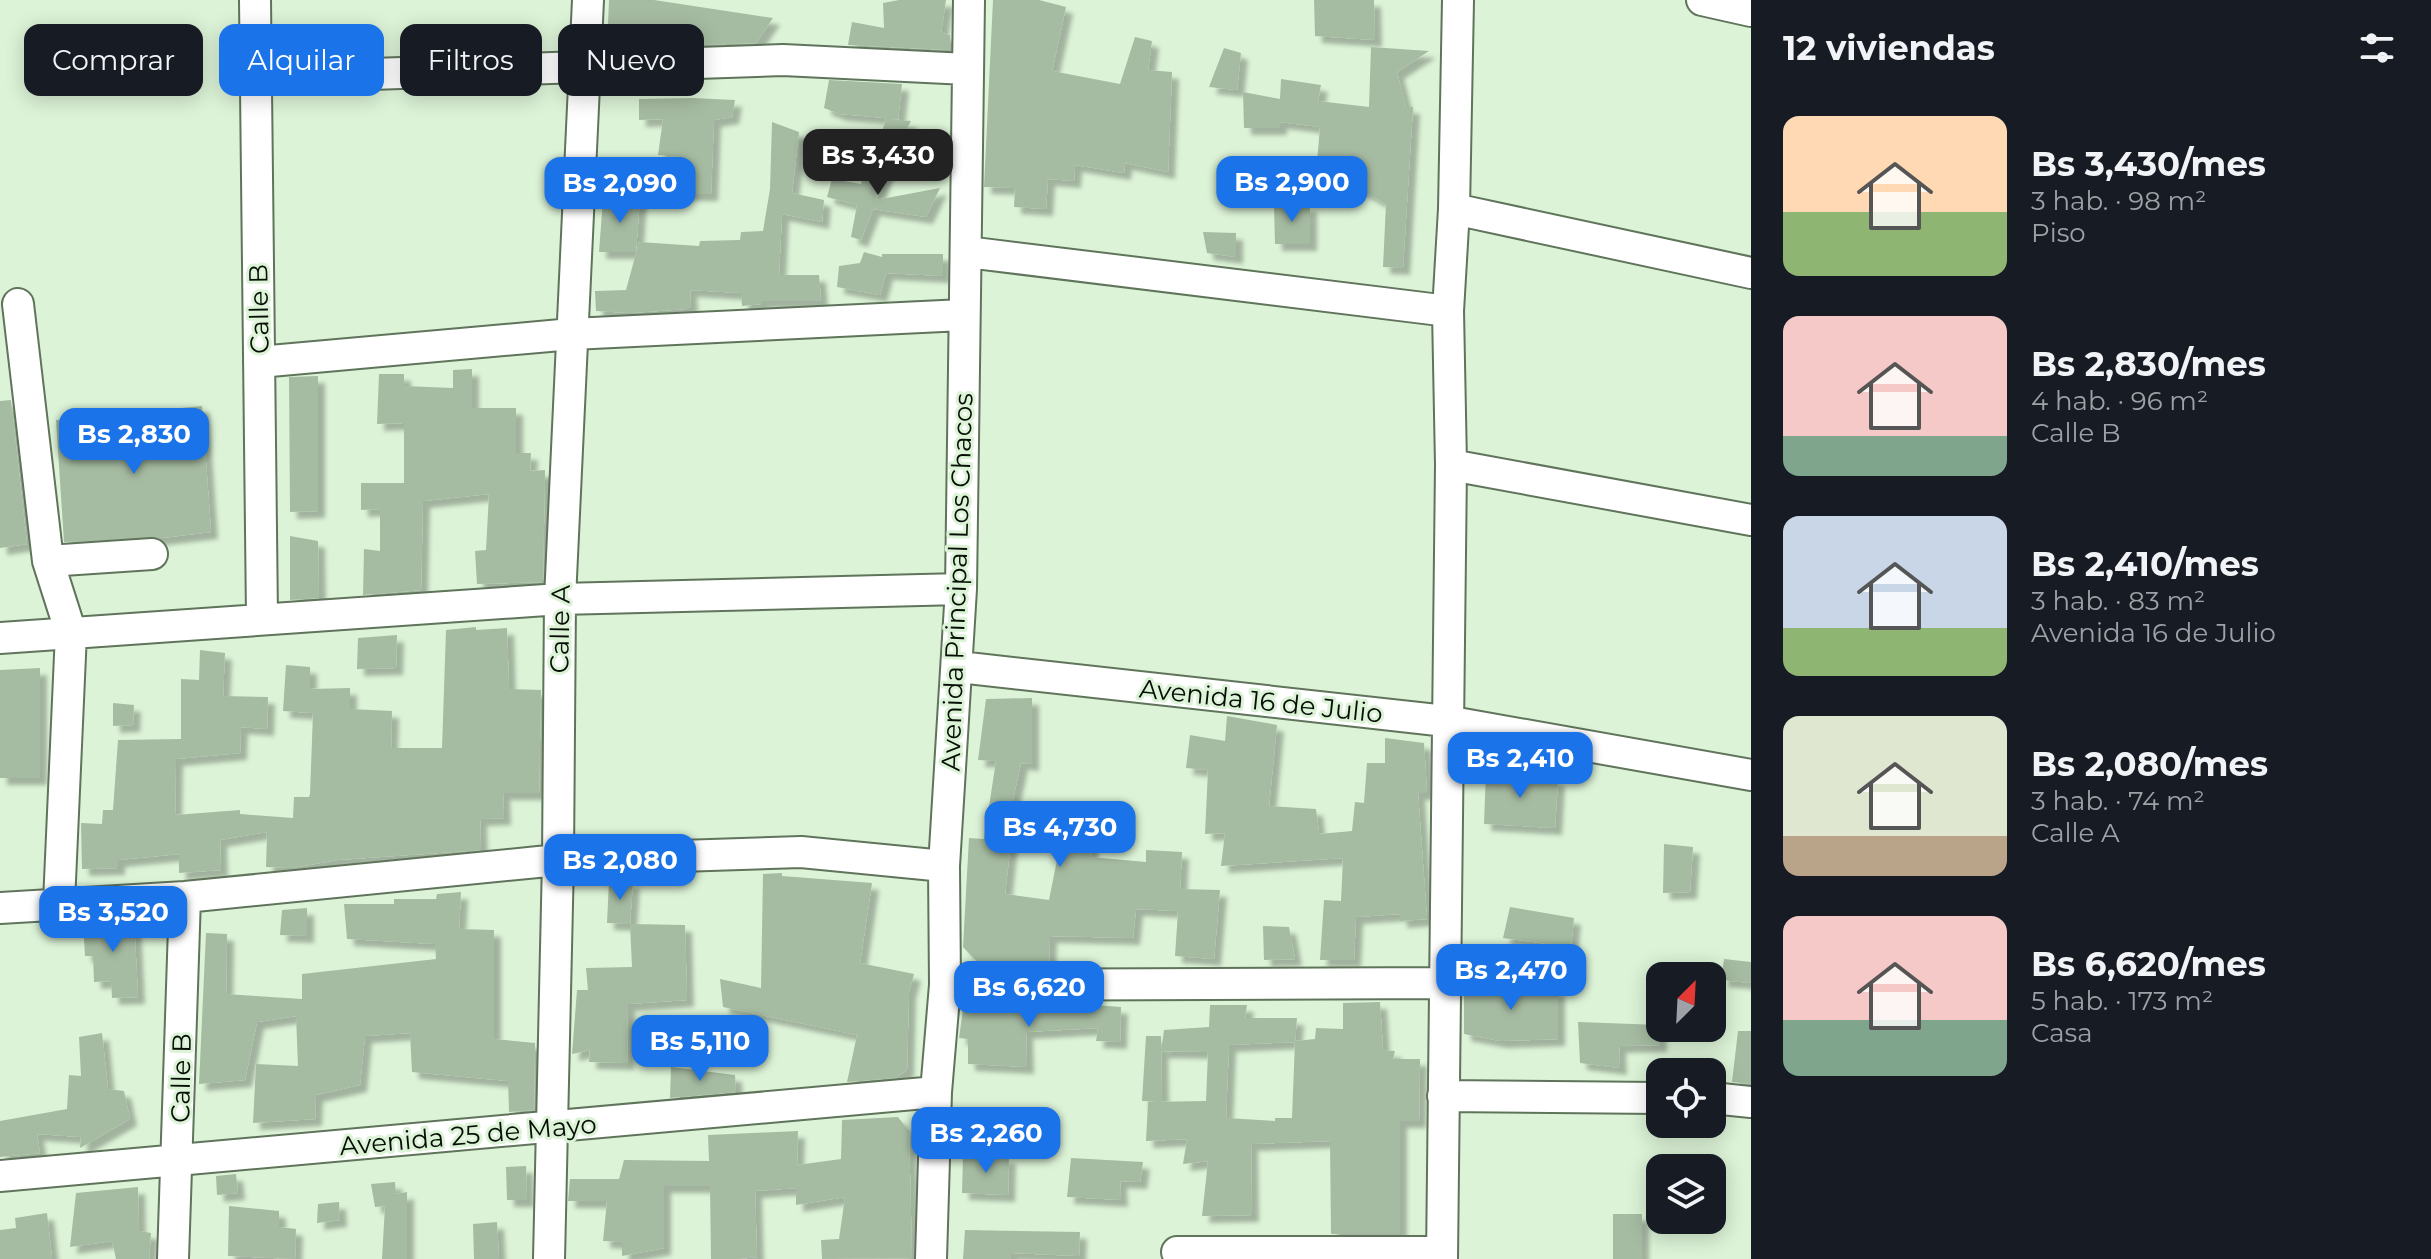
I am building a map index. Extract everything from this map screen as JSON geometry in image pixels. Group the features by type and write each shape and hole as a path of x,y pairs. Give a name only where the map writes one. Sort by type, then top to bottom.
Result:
{"street":[{"name":"Calle B","path":"255,0 255,24"},
{"name":"Calle A","path":"587,24 588,0"},
{"name":"Avenida Principal Los Chacos","path":"931,1259 936,1092 945,985 944,866 959,667 969,0"},
{"path":"1177,1252 1442,1256 1451,465 1448,311 1454,209 1458,0"},
{"path":"1702,0 1751,11"},
{"path":"704,63 783,60 967,69"},
{"path":"384,74 558,69"},
{"name":"Calle B","path":"256,96 262,618"},
{"name":"Calle A","path":"549,1259 560,599 584,96"},
{"path":"1454,209 1751,273"},
{"path":"967,252 1448,311"},
{"path":"18,304 48,561 71,633 59,903"},
{"path":"259,362 572,334 963,315"},
{"path":"1451,465 1751,520"},
{"path":"48,561 152,554"},
{"path":"0,638 560,599 961,589"},
{"name":"Avenida 16 de Julio","path":"959,667 1446,721 1751,775"},
{"path":"0,908 185,897 558,860 793,851 944,866"},
{"name":"Calle B","path":"173,1259 179,1160 185,897"},
{"path":"945,985 1444,983"},
{"name":"Avenida 25 de Mayo","path":"0,1176 936,1092"},
{"path":"1443,1096 1646,1098"},
{"path":"1726,1099 1751,1102"}],"building":[{"path":"609,0 654,0 773,18 756,43 704,45 704,24 608,24"},
{"path":"946,0 941,33 950,35 950,50 848,45 852,22 884,28 883,3"},
{"path":"993,0 1039,0 1066,7 1052,71 1120,84 1135,37 1152,41 1148,70 1172,72 1168,172 1125,163 1124,173 1075,165 1074,181 1048,179 1046,209 1014,207 1015,188 984,187"},
{"path":"1314,0 1374,0 1375,40 1315,36"},
{"path":"1371,47 1429,51 1397,72 1406,107 1413,107 1403,268 1383,267 1386,204 1358,189 1322,177 1323,164 1317,162 1320,127 1280,122 1280,128 1244,128 1243,92 1280,99 1281,79 1321,85 1318,101 1369,107"},
{"path":"1224,48 1241,53 1237,90 1209,87"},
{"path":"829,80 902,84 898,119 890,119 911,121 901,140 881,136 886,118 840,114 824,108"},
{"path":"639,99 735,100 732,117 714,120 711,194 681,194 680,157 658,155 663,119 639,120"},
{"path":"772,122 799,132 792,193 824,200 822,222 782,214 779,275 819,275 821,301 761,301 761,304 742,306 741,293 690,290 691,306 685,309 631,313 596,311 595,291 626,290 639,242 699,246 700,241 740,240 741,232 763,231 770,189"},
{"path":"866,156 889,165 876,200 940,188 926,217 873,209 861,240 851,237 857,205 827,197 832,179 861,184"},
{"path":"640,197 636,252 599,252 603,199"},
{"path":"1274,205 1310,205 1310,244 1275,244"},
{"path":"1203,232 1236,233 1236,257 1207,253"},
{"path":"864,252 882,257 882,254 943,254 943,276 886,273 880,295 837,287 839,266 860,263"},
{"path":"472,369 472,408 516,408 516,453 531,453 530,471 545,470 543,582 477,584 475,551 486,550 489,494 423,501 421,590 363,595 364,549 380,551 380,509 361,510 361,483 404,483 404,423 377,424 379,374 404,374 404,386 453,388 453,370"},
{"path":"318,376 318,511 290,512 289,377"},
{"path":"11,400 27,544 0,548 0,401"},
{"path":"202,406 211,532 161,538 64,542 56,420"},
{"path":"290,536 318,541 319,598 290,600"},
{"path":"476,627 476,630 507,628 509,689 541,690 539,793 503,793 504,818 480,819 481,850 337,860 292,868 266,867 267,832 220,840 221,870 179,873 179,854 118,860 118,868 82,869 81,823 102,824 103,810 113,810 118,740 181,739 181,679 199,680 200,650 225,653 223,696 268,697 267,729 241,727 240,753 176,759 175,815 240,810 240,814 293,818 294,797 309,797 310,794 313,713 283,711 286,665 310,667 310,689 350,688 350,709 392,711 391,748 442,748 446,630"},
{"path":"397,635 396,668 357,669 358,638"},
{"path":"40,668 40,778 0,778 0,670"},
{"path":"1032,698 1032,764 1021,763 1012,804 1094,807 1091,857 1146,862 1146,850 1182,852 1180,889 1220,890 1214,959 1175,956 1178,911 1136,909 1133,938 1050,936 1049,965 980,965 963,947 969,838 984,839 996,761 978,760 986,699","holes":["1011,841 1060,845 1049,900 1005,894"]},
{"path":"113,703 134,705 133,725 113,726"},
{"path":"1227,716 1277,725 1269,806 1316,809 1319,834 1352,831 1355,802 1364,803 1367,763 1385,763 1385,738 1424,743 1427,793 1418,793 1427,919 1400,921 1400,914 1356,917 1354,960 1320,960 1324,900 1341,901 1343,858 1221,866 1225,833 1205,834 1208,770 1186,768 1190,735 1225,741"},
{"path":"1486,771 1558,779 1555,828 1484,824"},
{"path":"1664,844 1693,847 1690,892 1663,893"},
{"path":"782,873 782,876 872,883 860,963 914,974 909,992 907,1070 895,1078 847,1082 857,1035 723,1007 720,979 761,988 763,874"},
{"path":"633,881 630,924 607,923 609,882"},
{"path":"461,892 459,929 494,930 494,1039 535,1043 534,1110 509,1112 508,1081 412,1072 410,1033 365,1036 360,1085 316,1095 315,1119 253,1123 256,1064 298,1066 296,1016 257,1022 245,1080 199,1084 206,933 227,934 226,994 302,999 302,974 436,959 435,944 347,939 344,904 394,904 394,899 436,899 437,894"},
{"path":"1510,907 1574,918 1571,947 1503,938"},
{"path":"307,908 307,936 280,935 282,910"},
{"path":"134,918 138,997 112,998 111,981 94,982 93,956 85,956 83,921"},
{"path":"630,924 685,925 687,1000 628,1004 627,1063 589,1062 590,1050 572,1054 577,990 588,990 586,968 632,967"},
{"path":"1263,926 1289,927 1295,959 1264,960"},
{"path":"1724,959 1751,962 1751,983 1726,980 1726,962"},
{"path":"1464,982 1558,989 1558,1039 1500,1041 1464,1034"},
{"path":"1380,1002 1383,1050 1395,1051 1393,1059 1420,1059 1419,1121 1400,1121 1400,1234 1331,1234 1330,1141 1251,1144 1252,1215 1202,1216 1208,1161 1183,1164 1187,1139 1146,1141 1148,1102 1206,1101 1208,1052 1161,1051 1164,1030 1209,1027 1210,1005 1247,1005 1245,1018 1297,1018 1295,1041 1315,1039 1316,1028 1343,1029 1343,1003","holes":["1295,1042 1292,1118 1275,1118 1275,1121 1226,1118 1229,1045"]},
{"path":"1121,1007 1120,1042 1096,1041 1098,1028 1026,1032 1027,1067 968,1064 968,1039 959,1038 963,1009"},
{"path":"1578,1022 1646,1024 1646,1042 1660,1042 1660,1045 1619,1046 1620,1068 1580,1063"},
{"path":"1738,1031 1751,1031 1751,1084 1732,1082"},
{"path":"102,1033 108,1089 124,1091 130,1119 80,1148 81,1137 37,1134 40,1153 0,1157 0,1121 67,1109 69,1075 81,1076 79,1037"},
{"path":"1146,1036 1161,1036 1162,1102 1142,1101"},
{"path":"671,1067 735,1075 736,1092 670,1098"},
{"path":"898,1117 909,1131 912,1258 822,1259 821,1240 839,1239 845,1197 796,1205 796,1188 755,1191 757,1257 738,1259 711,1259 710,1186 664,1186 664,1248 622,1256 622,1242 603,1241 607,1201 568,1201 570,1179 619,1179 624,1160 709,1161 708,1135 798,1131 797,1165 841,1159 842,1120"},
{"path":"963,1155 1009,1157 1008,1195 962,1193"},
{"path":"1071,1158 1143,1162 1140,1182 1120,1181 1121,1200 1067,1197"},
{"path":"526,1166 527,1200 507,1200 506,1167"},
{"path":"236,1174 238,1193 217,1195 216,1176"},
{"path":"395,1182 396,1194 407,1192 407,1259 382,1259 385,1206 375,1207 371,1184"},
{"path":"138,1187 139,1231 151,1233 149,1259 116,1259 112,1241 70,1247 76,1193"},
{"path":"339,1202 340,1220 317,1223 318,1204"},
{"path":"229,1206 279,1211 279,1227 296,1229 295,1259 228,1256"},
{"path":"47,1213 52,1259 0,1259 0,1230 16,1228 15,1218"},
{"path":"1613,1214 1642,1214 1642,1259 1613,1259"},
{"path":"497,1222 499,1259 474,1259 473,1224"},
{"path":"965,1230 1080,1232 1079,1256 1011,1253 1011,1259 963,1259"}]}
